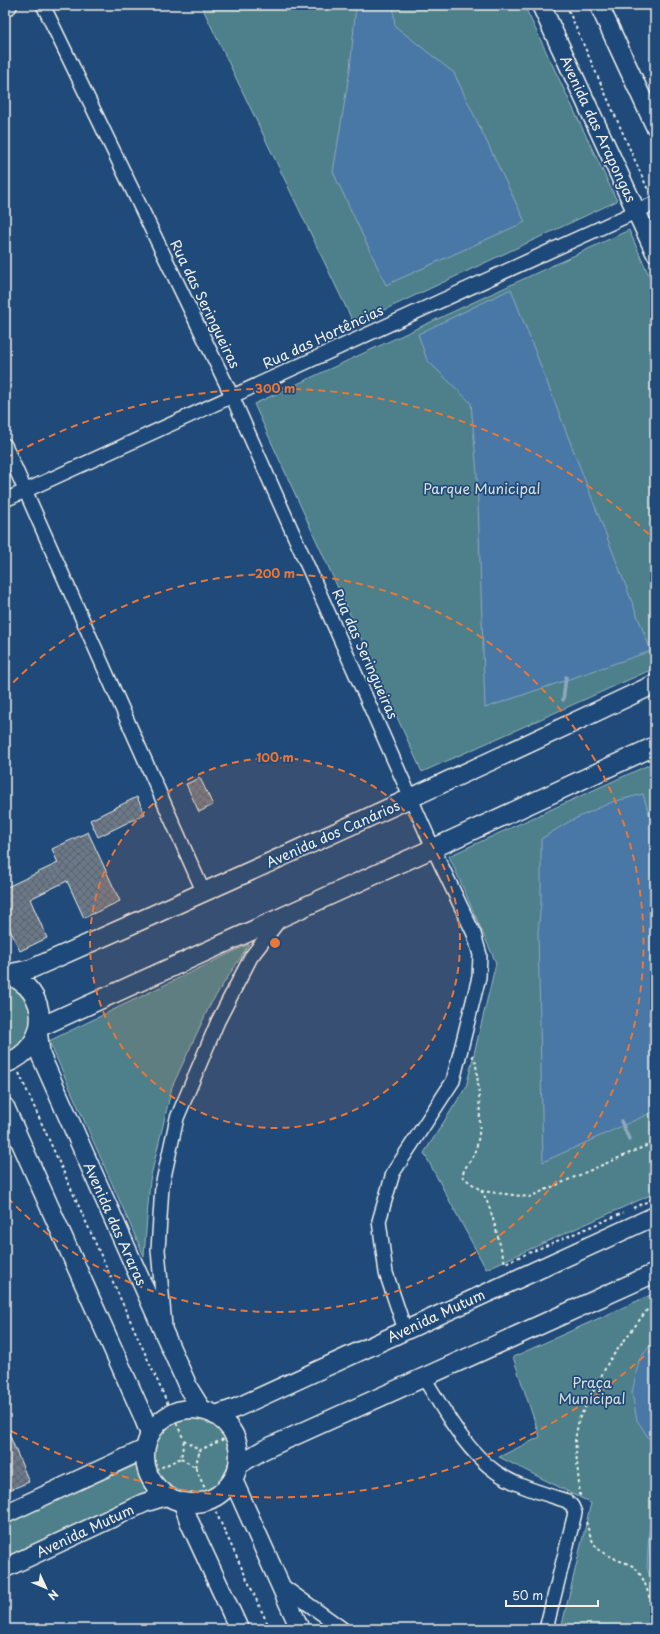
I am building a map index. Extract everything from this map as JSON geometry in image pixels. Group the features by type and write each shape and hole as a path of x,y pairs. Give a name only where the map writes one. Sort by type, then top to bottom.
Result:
{"street":[{"name":"Rua das Seringueiras","path":"43,5 232,396 433,848 474,934 480,955 479,976 453,1081 393,1173 379,1221 386,1273 405,1330"},
{"name":"Avenida das Arapongas","path":"541,5 655,252"},
{"path":"599,5 655,126"},
{"name":"Rua das Hortências","path":"5,500 655,203"},
{"path":"5,445 204,893"},
{"name":"Avenida dos Canários","path":"6,974 31,969 204,893 412,799 655,684"},
{"path":"9,1062 29,1049 39,1031 282,917 655,746"},
{"path":"166,1338 158,1250 162,1186 177,1118 221,1015 251,958 282,917"},
{"name":"Avenida das Araras","path":"6,974 22,982 34,994 40,1010 39,1031 41,1056 189,1389 209,1412 227,1424 235,1437 239,1450 235,1472"},
{"path":"5,1107 142,1414 147,1442 145,1462 148,1475 156,1487 166,1496 183,1503 202,1502 220,1494 235,1472 263,1450 655,1273"},
{"name":"Avenida Mutum","path":"172,1413 187,1409 209,1412 236,1408 655,1216"},
{"path":"424,1378 450,1420 474,1451 496,1472 522,1486 567,1501 572,1506 575,1513 546,1629"},
{"path":"5,1514 147,1442 159,1422 172,1413"},
{"path":"235,1472 280,1584 300,1629"},
{"name":"Avenida Mutum","path":"5,1568 144,1503 166,1496"},
{"path":"183,1503 189,1521 239,1629"},
{"path":"280,1584 343,1629"}],"path":[{"path":"566,5 655,203"},
{"path":"471,1053 476,1063 480,1127 475,1151 464,1167 462,1176 470,1184 481,1191 487,1200 505,1263 625,1212"},
{"path":"9,1062 184,1440 181,1458"},
{"path":"481,1191 529,1198 655,1142"},
{"path":"631,1209 655,1198"},
{"path":"581,1502 575,1440 579,1419 608,1361 647,1310 655,1304"},
{"path":"195,1467 200,1450 226,1438"},
{"path":"184,1440 200,1450"},
{"path":"181,1458 195,1467 270,1629"},
{"path":"156,1470 181,1458"},
{"path":"585,1516 592,1542 598,1550 633,1566 641,1576 646,1588 655,1621"}],"green space":[{"path":"201,5 524,5 617,201 354,324"},
{"name":"Parque Municipal","path":"629,230 655,289 655,668 422,772 254,404"},
{"path":"655,762 655,1193 486,1269 424,1153 466,1087 496,963 449,856"},
{"path":"249,944 210,1005 172,1087 150,1180 144,1256 49,1041"},
{"path":"5,980 26,995 34,1021 22,1047 5,1057"},
{"name":"Praça Municipal","path":"655,1293 655,1629 561,1629 591,1503 499,1457 540,1437 513,1357"},
{"path":"192,1417 207,1420 219,1429 228,1441 231,1456 228,1471 219,1483 207,1492 192,1495 177,1492 165,1483 156,1471 153,1456 156,1441 165,1429 177,1420"},
{"path":"136,1465 141,1481 150,1495 5,1561 5,1524"}],"water":[{"path":"356,5 393,5 395,26 454,73 525,222 386,285 333,172 350,69"},
{"path":"511,289 651,651 485,708 477,474 471,403 427,360 418,334"},
{"path":"643,794 655,834 655,1111 543,1162 538,932 541,903 541,839 570,821 612,802"},
{"path":"655,1339 655,1448 637,1420 632,1393 639,1360"},
{"path":"655,1493 655,1595 647,1567 649,1531"}],"building":[{"path":"200,778 213,805 199,812 186,784"},
{"path":"137,797 145,814 98,837 90,820"},
{"path":"88,832 120,901 84,918 67,881 30,899 47,938 20,951 5,919 5,888 58,863 52,849"},
{"path":"5,1424 29,1482 5,1492"}],"waterway":[{"path":"563,700 566,677"},
{"path":"621,1121 629,1139"}]}
